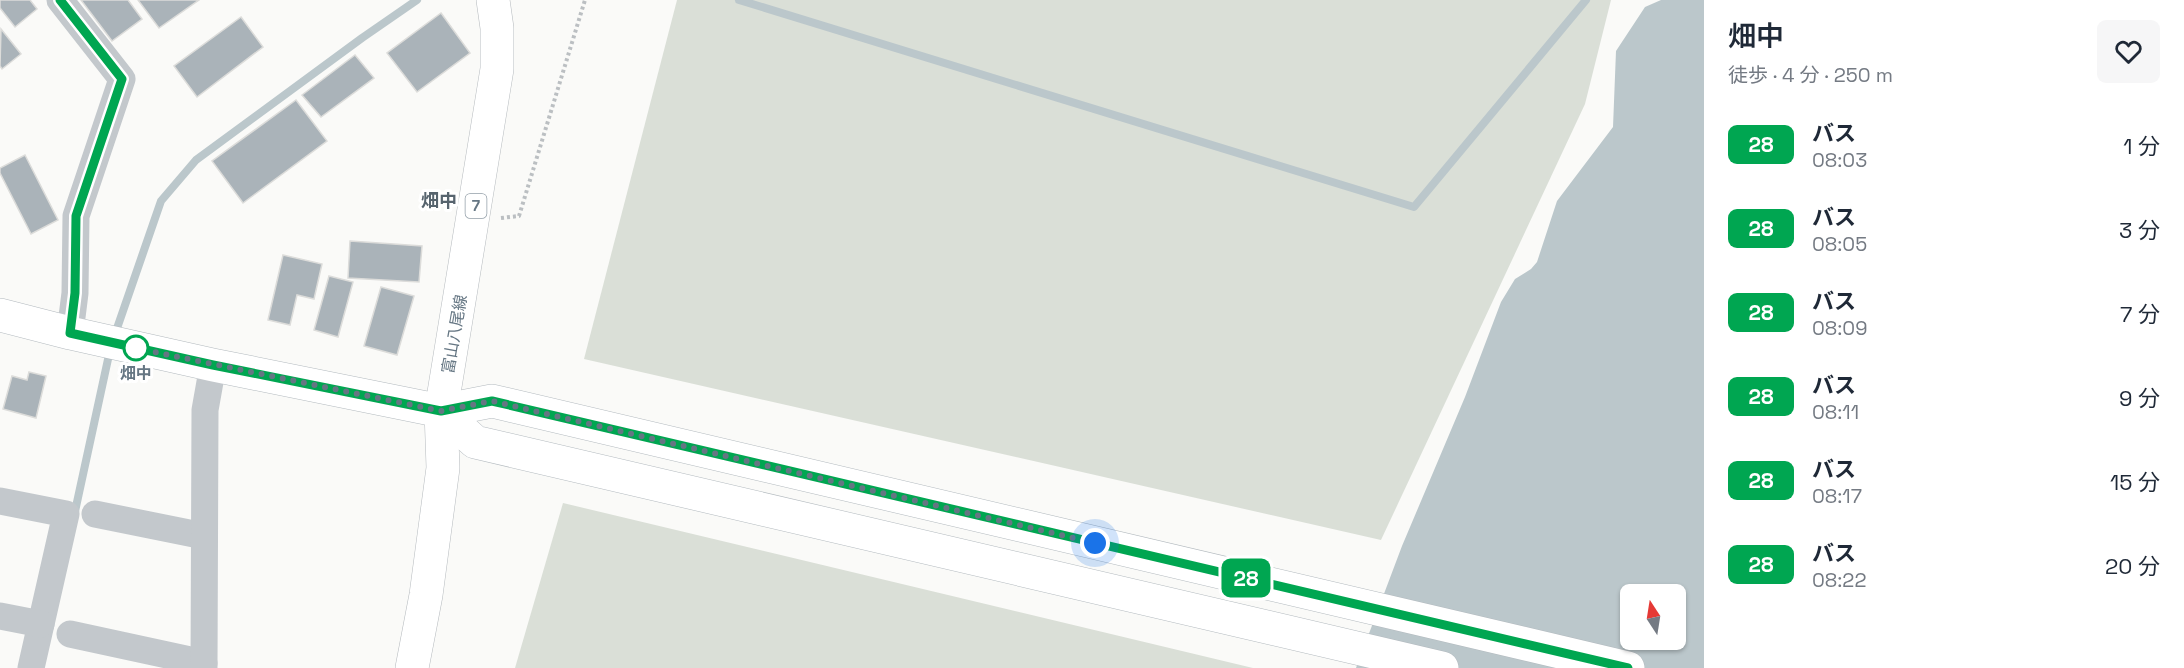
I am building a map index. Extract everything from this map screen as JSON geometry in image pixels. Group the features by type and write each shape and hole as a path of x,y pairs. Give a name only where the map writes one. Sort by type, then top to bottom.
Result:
{"street":[{"path":"60,0 122,79 76,216 75,293 82,336"},
{"name":"富山八尾線","path":"412,668 426,596 443,468 441,411 497,69 498,28 493,0"},
{"path":"0,315 130,347 441,411 492,401 1628,668"},
{"path":"70,634 204,666 206,410 213,365"},
{"path":"441,411 475,442 1442,668"},
{"path":"0,501 66,514 31,668"},
{"path":"95,514 204,536"},
{"path":"0,616 41,624"}],"path":[{"path":"473,222 519,216 585,0"}],"shaded area":[{"path":"677,0 1611,0 1585,104 1381,540 584,359"},
{"path":"1661,0 1704,0 1704,668 1356,668 1402,546 1465,397 1501,302 1515,279 1531,269 1537,262 1557,201 1613,127 1616,51 1645,7"},
{"path":"563,503 1253,668 515,668"}],"building":[{"path":"0,0 30,0 37,9 15,27 0,8"},
{"path":"81,0 128,0 142,19 112,41"},
{"path":"138,0 199,0 159,28"},
{"path":"441,13 470,53 417,92 387,53"},
{"path":"241,17 263,47 197,97 174,66"},
{"path":"1,29 21,54 2,69 0,66"},
{"path":"355,55 374,78 321,117 302,95"},
{"path":"296,100 327,141 243,203 212,161"},
{"path":"25,155 58,220 31,234 0,173 0,168"},
{"path":"350,241 422,246 419,282 348,278"},
{"path":"283,255 322,264 314,299 297,295 290,325 268,320"},
{"path":"329,276 353,282 338,337 314,330"},
{"path":"381,287 414,296 397,355 364,346"},
{"path":"29,372 46,376 36,418 3,409 12,376 27,380"}],"waterway":[{"path":"114,337 161,201 196,160 417,0"},
{"path":"739,0 1414,207 1586,0"},
{"path":"74,516 110,350"}],"bus line":[{"name":"28","path":"60,0 122,79 76,216 75,293 70,333 213,365 441,411 492,401 1628,668"}],"place":[{"name":"畑中","path":"136,348"}],"district":[{"name":"畑中","path":"439,201"}],"route":[{"path":"136,348 130,347 441,411 492,401 1095,543"}]}
